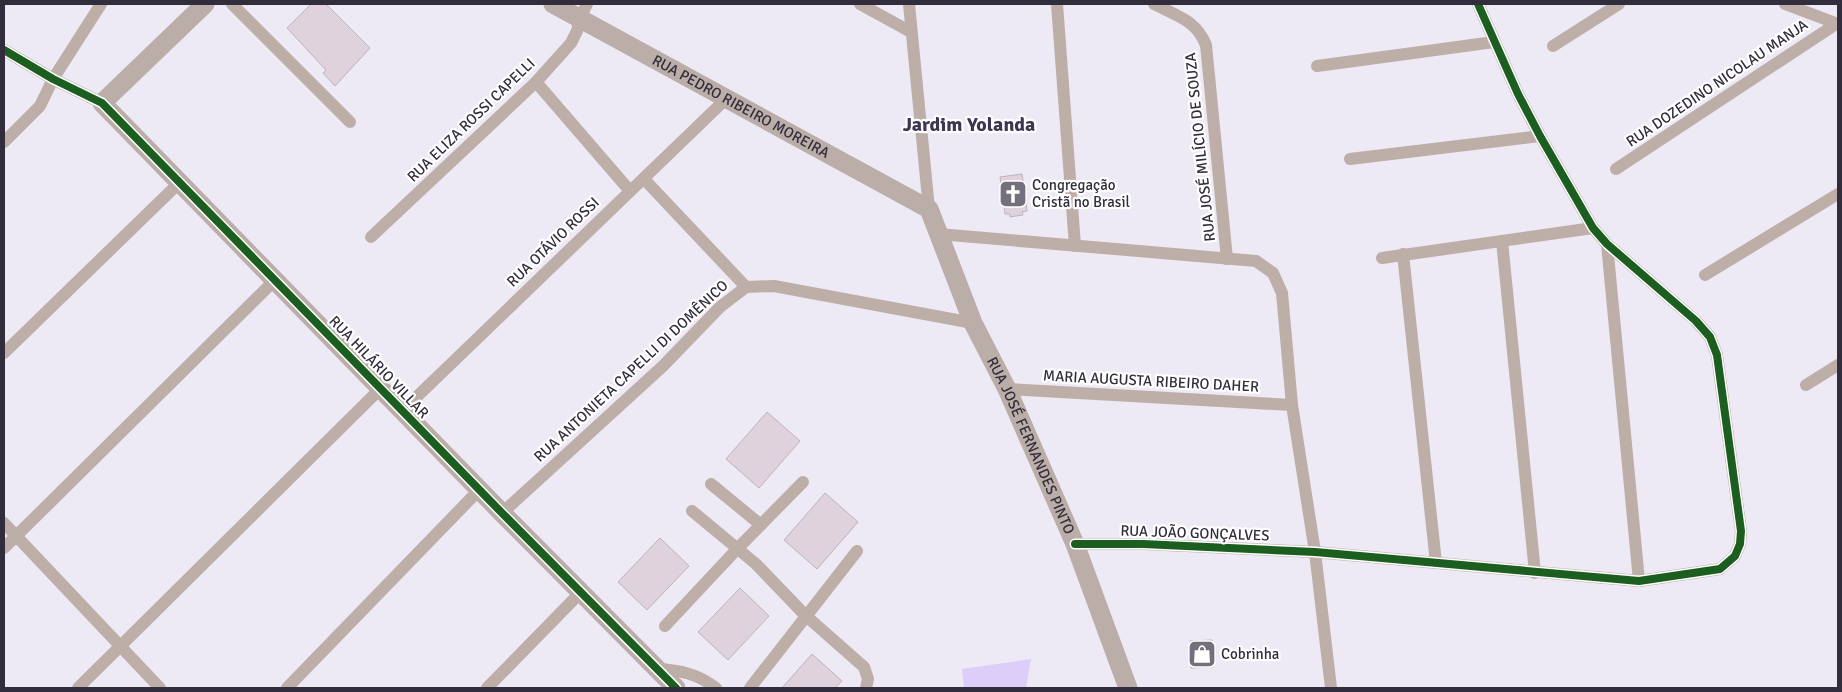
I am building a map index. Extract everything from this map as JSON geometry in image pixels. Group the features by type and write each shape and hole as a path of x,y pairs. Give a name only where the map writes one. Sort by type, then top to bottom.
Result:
{"street":[{"path":"4,142 40,106 53,79 101,4"},
{"path":"102,102 205,4"},
{"path":"232,4 350,122"},
{"name":"RUA PEDRO RIBEIRO MOREIRA","path":"553,4 583,11 727,98 929,209"},
{"path":"860,4 911,32"},
{"path":"908,4 929,209"},
{"path":"1057,4 1075,246"},
{"name":"RUA JOSÉ MILÍCIO DE SOUZA","path":"1154,4 1195,25 1202,33 1206,45 1227,259"},
{"name":"RUA JOÃO GONÇALVES","path":"1075,544 1143,544 1315,552 1639,581 1720,568 1735,556 1740,544 1741,531 1717,355 1710,337 1696,321 1607,244 1593,228 1540,136 1494,42 1478,4"},
{"path":"1553,46 1619,4"},
{"path":"1785,4 1837,24"},
{"name":"RUA ELIZA ROSSI CAPELLI","path":"371,237 536,82 571,43 578,32 583,11"},
{"name":"RUA DOZEDINO NICOLAU MANJA","path":"1616,169 1837,24"},
{"path":"1317,66 1494,42"},
{"name":"RUA HILÁRIO VILLAR","path":"4,50 53,79 102,102 580,593 676,688"},
{"path":"536,82 630,191"},
{"name":"RUA OTÁVIO ROSSI","path":"403,410 727,98"},
{"path":"1350,159 1540,136"},
{"path":"644,179 746,287"},
{"path":"4,353 180,182"},
{"path":"1705,275 1838,194"},
{"name":"RUA JOSÉ FERNANDES PINTO","path":"929,209 973,323 1007,389 1075,544 1128,688"},
{"path":"1382,258 1593,228"},
{"path":"938,234 1256,261 1274,273 1282,293 1292,405 1315,552 1331,688"},
{"path":"1502,241 1535,573"},
{"path":"1607,244 1639,581"},
{"path":"1403,254 1436,563"},
{"path":"4,548 276,280"},
{"name":"RUA ANTONIETA CAPELLI DI DOMÊNICO","path":"502,513 663,366 720,307 746,287 774,286 973,323"},
{"path":"1806,385 1838,365"},
{"path":"78,688 381,388"},
{"name":"MARIA AUGUSTA RIBEIRO DAHER","path":"1007,389 1292,405"},
{"path":"665,626 803,482"},
{"path":"711,484 760,525"},
{"path":"287,688 480,489"},
{"path":"692,511 738,548 805,615 864,667 868,679 866,688"},
{"path":"4,523 160,688"},
{"path":"750,688 805,615 857,551"},
{"path":"486,688 580,593"},
{"path":"657,669 678,670 698,676 716,688"}],"shaded area":[{"path":"1031,659 1026,688 964,688 962,669"}],"building":[{"path":"311,4 326,4 370,48 335,86 323,73 326,70 287,28"},
{"name":"Congregação Cristã no Brasil","path":"1022,174 1027,211 1022,212 1023,215 1010,217 1010,214 1005,214 1000,177"},
{"path":"767,412 800,441 759,488 726,459"},
{"path":"825,493 858,522 817,569 784,540"},
{"path":"660,538 689,566 647,610 618,582"},
{"path":"740,588 769,616 728,660 698,632"},
{"name":"Cobrinha","path":"1212,640 1213,667 1191,668 1190,641"},
{"path":"812,654 842,681 835,688 782,688"}],"cycle path":[{"path":"1075,544 1143,544 1315,552 1639,581 1720,569 1735,556 1740,544 1741,531 1717,355 1710,337 1696,321 1607,244 1593,228 1518,94 1478,4"},
{"path":"4,50 53,79 102,103 502,513 676,688"}],"place":[{"name":"Congregação Cristã no Brasil","path":"1013,194"},
{"name":"Cobrinha","path":"1202,654"}],"district":[{"name":"Jardim Yolanda","path":"969,124"}]}
